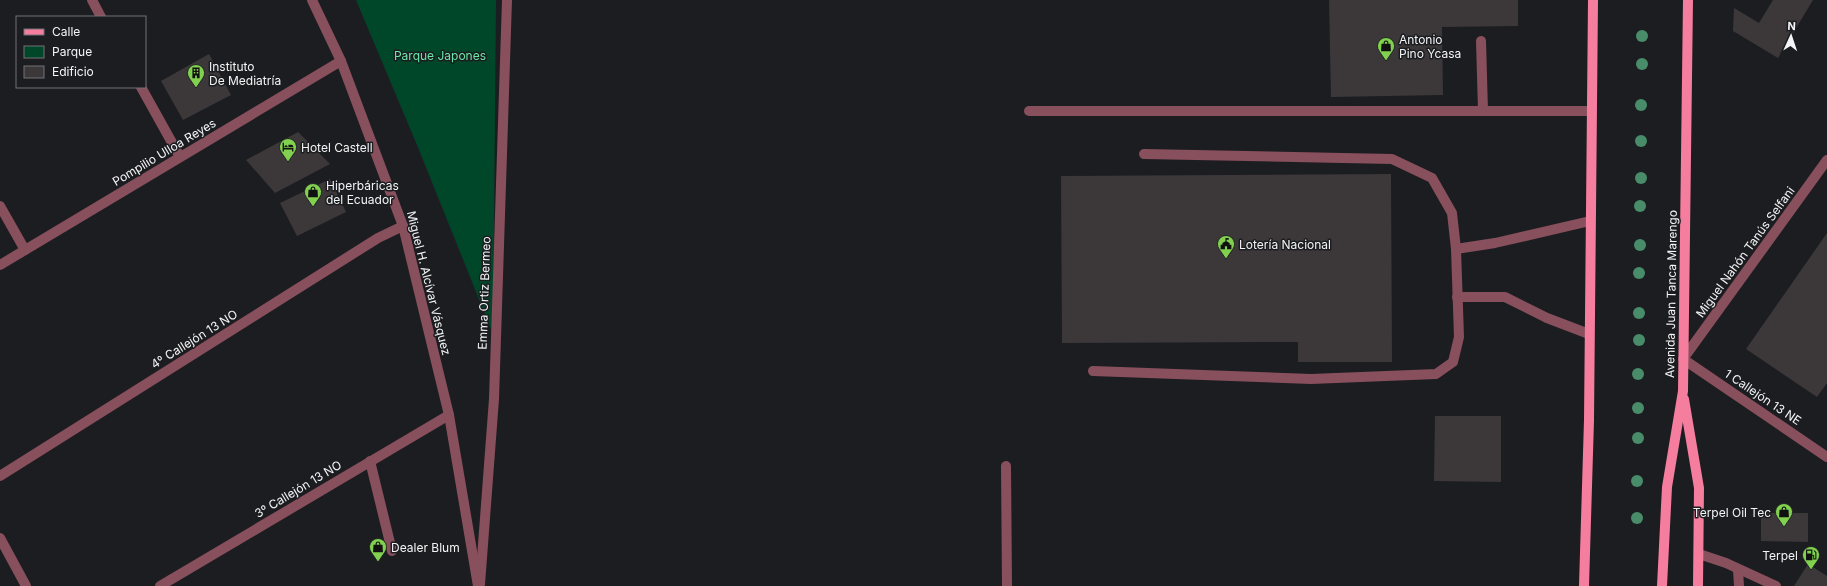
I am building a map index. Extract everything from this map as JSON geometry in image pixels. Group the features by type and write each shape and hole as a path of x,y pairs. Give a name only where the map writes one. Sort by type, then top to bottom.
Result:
{"main road":[{"path":"1584,586 1589,420 1593,0"},
{"name":"Avenida Juan Tanca Marengo","path":"1662,586 1667,488 1683,391 1688,0"},
{"path":"1683,391 1699,488 1698,586"}],"street":[{"path":"92,0 100,16"},
{"name":"Miguel H. Alcívar Vásquez","path":"312,0 341,61 404,226 449,415 479,586"},
{"name":"Emma Ortiz Bermeo","path":"479,586 494,399 508,0"},
{"path":"1481,41 1483,111"},
{"name":"Pompilio Ulloa Reyes","path":"0,265 341,61"},
{"path":"142,88 180,157"},
{"path":"1028,110 1591,111"},
{"path":"1093,371 1311,379 1436,374 1452,362 1459,337 1456,249 1452,213 1432,178 1392,159 1144,154"},
{"name":"Miguel Nahón Tanús Selfani","path":"1683,359 1827,160"},
{"path":"0,206 25,250"},
{"path":"1456,249 1495,243 1590,221"},
{"name":"4º Callejón 13 NO","path":"0,476 378,238 404,226"},
{"path":"1457,297 1505,297 1547,318 1589,334"},
{"name":"1 Callejón 13 NE","path":"1683,359 1827,457"},
{"name":"3º Callejón 13 NO","path":"160,586 449,415"},
{"path":"370,461 392,551"},
{"path":"1006,466 1007,586"},
{"path":"0,538 26,586"},
{"path":"1699,554 1726,563 1738,570 1776,586"},
{"path":"1738,570 1739,586"}],"green space":[{"name":"Parque Japones","path":"356,0 496,0 493,334 417,145"}],"building":[{"name":"Antonio Pino Ycasa","path":"1329,0 1518,0 1518,26 1442,27 1443,95 1331,97"},
{"path":"1773,0 1813,0 1778,58 1733,31 1734,8 1759,23"},
{"name":"Instituto De Mediatría","path":"209,54 231,95 183,120 161,81"},
{"name":"Hotel Castell","path":"298,132 330,164 275,193 246,160"},
{"name":"Lotería Nacional","path":"1391,174 1392,362 1298,362 1298,342 1062,343 1061,176"},
{"name":"Hiperbáricas del Ecuador","path":"330,179 346,212 297,236 280,203"},
{"path":"1827,233 1827,383 1817,397 1746,349"},
{"path":"1435,416 1501,416 1501,482 1434,481"},
{"name":"Terpel Oil Tec","path":"1761,513 1808,513 1808,542 1761,541"},
{"name":"Terpel","path":"1808,564 1827,576 1827,586 1794,586"}],"place":[{"name":"Antonio Pino Ycasa","path":"1386,61"},
{"name":"Instituto De Mediatría","path":"196,88"},
{"name":"Hotel Castell","path":"288,162"},
{"name":"Hiperbáricas del Ecuador","path":"313,207"},
{"name":"Lotería Nacional","path":"1226,259"},
{"name":"Terpel Oil Tec","path":"1784,527"},
{"name":"Dealer Blum","path":"378,562"},
{"name":"Terpel","path":"1811,570"}]}
